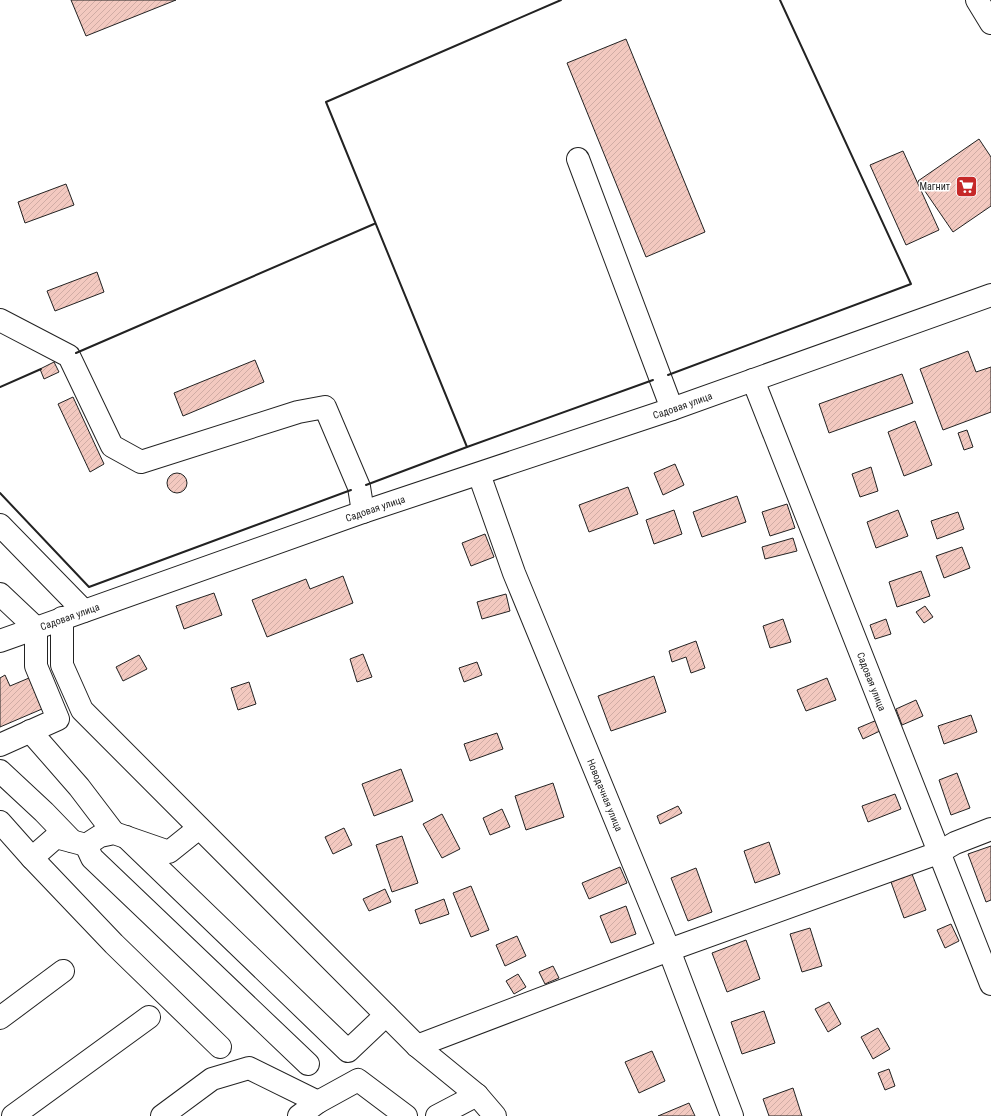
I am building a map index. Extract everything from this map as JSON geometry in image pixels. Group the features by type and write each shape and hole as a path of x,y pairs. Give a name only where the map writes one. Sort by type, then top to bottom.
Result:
{"street":[{"path":"977,0 991,23"},
{"path":"578,159 672,409"},
{"name":"Садовая улица","path":"0,641 363,512 672,409 991,295"},
{"path":"0,320 69,356 112,446 141,462 298,412 325,407 359,487 363,512"},
{"name":"Садовая улица","path":"753,380 938,853 991,984"},
{"name":"Новодачная улица","path":"478,474 517,580 669,950 732,1116"},
{"path":"0,525 84,611"},
{"path":"0,594 36,628 36,666 58,720 0,745"},
{"path":"62,618 62,665 82,710 417,1046 477,1095 495,1116"},
{"path":"30,731 120,835 348,1051 386,1015"},
{"path":"0,771 79,843 92,858 308,1064"},
{"path":"0,822 114,944 220,1047"},
{"path":"32,858 56,837 79,843 100,836 120,835 169,852 199,828"},
{"path":"417,1046 669,950 938,853 955,843 991,829"},
{"path":"0,1018 63,972"},
{"path":"13,1116 149,1017"},
{"path":"162,1116 212,1079 249,1068 318,1102"},
{"path":"299,1116 318,1102 358,1080 406,1116"},
{"path":"437,1116 477,1095"}],"building":[{"path":"71,0 176,0 86,36"},
{"path":"626,39 705,232 646,257 567,63"},
{"path":"979,139 991,157 991,206 953,232 918,181"},
{"path":"903,151 939,230 906,245 870,165"},
{"path":"66,184 74,205 25,223 18,202"},
{"path":"97,272 104,292 55,311 47,291"},
{"path":"968,351 976,372 991,367 991,412 943,430 920,369"},
{"path":"255,360 264,382 183,416 174,393"},
{"path":"54,362 59,372 44,379 40,369"},
{"path":"902,374 913,403 829,433 819,404"},
{"path":"73,397 104,464 90,472 58,404"},
{"path":"915,421 932,465 904,476 888,432"},
{"path":"967,430 973,447 964,450 958,433"},
{"path":"675,464 684,485 663,495 654,473"},
{"path":"871,467 878,491 860,497 852,474"},
{"path":"177,473 184,476 187,483 184,490 177,493 170,490 167,483 170,476"},
{"path":"628,487 638,514 589,532 579,505"},
{"path":"737,496 746,522 702,537 693,512"},
{"path":"787,504 795,528 770,536 762,512"},
{"path":"674,510 682,534 654,544 646,520"},
{"path":"898,510 908,536 876,548 867,522"},
{"path":"958,512 964,529 937,539 931,521"},
{"path":"485,534 494,557 471,566 462,543"},
{"path":"793,538 797,551 765,559 762,547"},
{"path":"962,547 970,568 944,578 936,556"},
{"path":"921,571 930,596 897,607 889,582"},
{"path":"343,576 353,603 267,637 252,600 306,579 310,589"},
{"path":"214,593 222,615 184,629 176,606"},
{"path":"506,594 510,611 482,619 477,602"},
{"path":"925,606 933,617 924,623 916,612"},
{"path":"783,619 791,642 770,648 763,626"},
{"path":"886,619 891,634 875,639 870,625"},
{"path":"696,641 705,668 691,673 686,657 672,662 669,651"},
{"path":"363,654 372,677 357,682 350,659"},
{"path":"139,655 147,669 123,681 116,667"},
{"path":"477,662 482,675 464,682 459,668"},
{"path":"5,675 10,686 29,678 42,709 0,727 0,678"},
{"path":"654,676 666,712 611,731 598,696"},
{"path":"827,678 836,700 806,711 797,690"},
{"path":"249,682 256,704 238,710 231,688"},
{"path":"916,700 923,716 902,725 896,709"},
{"path":"971,715 977,732 944,744 938,726"},
{"path":"877,720 882,730 863,739 858,728"},
{"path":"497,733 503,749 470,761 464,744"},
{"path":"401,769 413,801 374,816 362,784"},
{"path":"957,773 970,808 951,815 939,780"},
{"path":"553,783 564,817 526,830 515,796"},
{"path":"895,794 901,809 868,822 862,806"},
{"path":"678,806 682,813 660,824 657,816"},
{"path":"502,809 510,827 490,835 483,818"},
{"path":"442,814 460,849 442,858 423,824"},
{"path":"344,828 352,845 333,854 325,837"},
{"path":"402,836 418,883 392,892 376,845"},
{"path":"769,842 780,874 755,883 744,851"},
{"path":"991,846 991,900 986,902 968,854"},
{"path":"620,867 627,883 589,899 582,883"},
{"path":"696,868 712,912 688,921 671,878"},
{"path":"912,874 926,910 904,918 891,882"},
{"path":"471,886 489,930 471,937 453,893"},
{"path":"385,889 391,902 369,911 363,899"},
{"path":"444,899 449,914 420,924 415,910"},
{"path":"626,906 636,934 611,943 600,916"},
{"path":"951,924 959,941 945,948 937,930"},
{"path":"810,928 822,966 802,972 790,934"},
{"path":"517,936 526,956 505,966 496,945"},
{"path":"746,940 760,979 727,992 712,953"},
{"path":"553,966 559,978 545,984 539,972"},
{"path":"518,974 526,987 514,994 506,981"},
{"path":"829,1002 841,1024 828,1032 815,1009"},
{"path":"764,1011 775,1043 742,1054 731,1022"},
{"path":"878,1028 890,1049 873,1059 861,1037"},
{"path":"652,1051 665,1081 639,1093 625,1062"},
{"path":"889,1069 895,1086 885,1090 878,1073"},
{"path":"793,1088 802,1116 769,1116 763,1099"},
{"path":"689,1103 695,1116 658,1116"}],"wall":[{"path":"561,0 326,102 467,447 653,380"},
{"path":"668,375 911,284 780,0"},
{"path":"76,353 374,224"},
{"path":"0,387 41,369"},
{"path":"366,485 467,447"},
{"path":"0,493 89,587 351,490"}],"place":[{"name":"Магнит","path":"966,186"}]}
